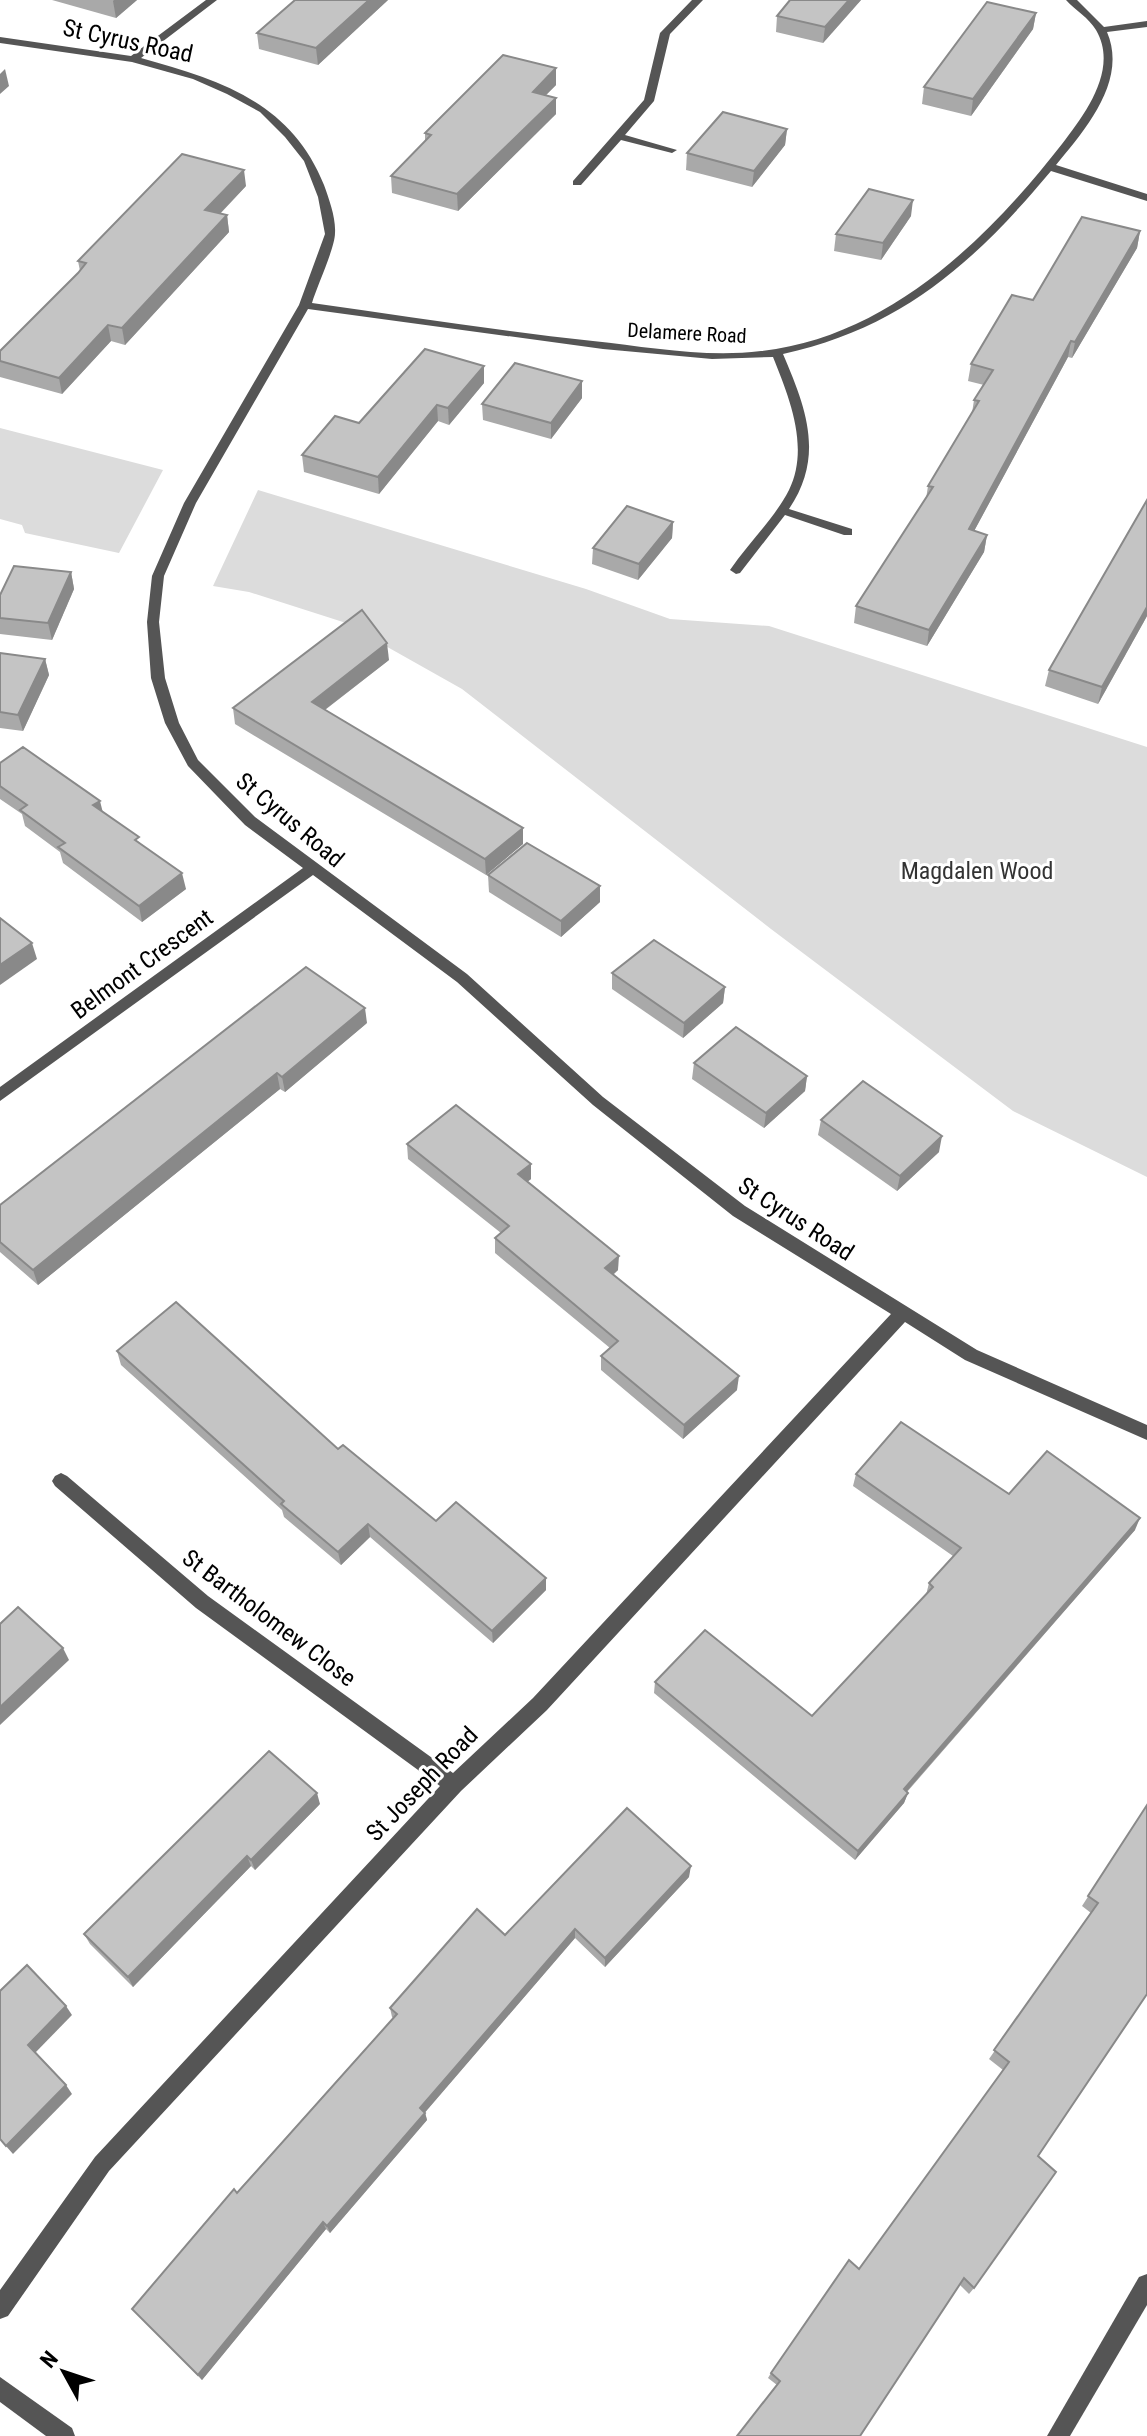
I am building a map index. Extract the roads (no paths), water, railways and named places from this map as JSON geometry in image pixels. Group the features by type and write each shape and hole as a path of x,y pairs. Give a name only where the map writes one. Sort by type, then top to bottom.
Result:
{"street":[{"path":"133,59 212,0"},
{"path":"577,183 649,101 665,33 698,0"},
{"path":"1071,0 1101,30 1147,24"},
{"name":"Delamere Road","path":"305,305 583,345 704,355 777,353 884,315 949,269 1050,167 1092,111 1107,78 1107,50 1101,30"},
{"name":"St Cyrus Road","path":"0,40 133,59 197,77 264,110 309,161 323,197 330,234 305,305 190,503 158,576 153,622 158,678 172,723 193,763 250,821 462,978 598,1101 739,1211 971,1355 1147,1433"},
{"path":"618,136 672,150"},
{"path":"1050,167 1147,198"},
{"path":"736,570 797,488 804,440 796,401 777,353"},
{"path":"781,510 848,532"},
{"name":"Belmont Crescent","path":"0,1095 312,869"},
{"name":"St Joseph Road","path":"0,2308 102,2164 454,1785 540,1704 902,1314"},
{"name":"St Bartholomew Close","path":"61,1481 202,1602 454,1785"},
{"path":"1058,2436 1147,2285"},
{"path":"0,2388 64,2436"}],"park label":[{"name":"Magdalen Wood","path":"977,871"}]}
